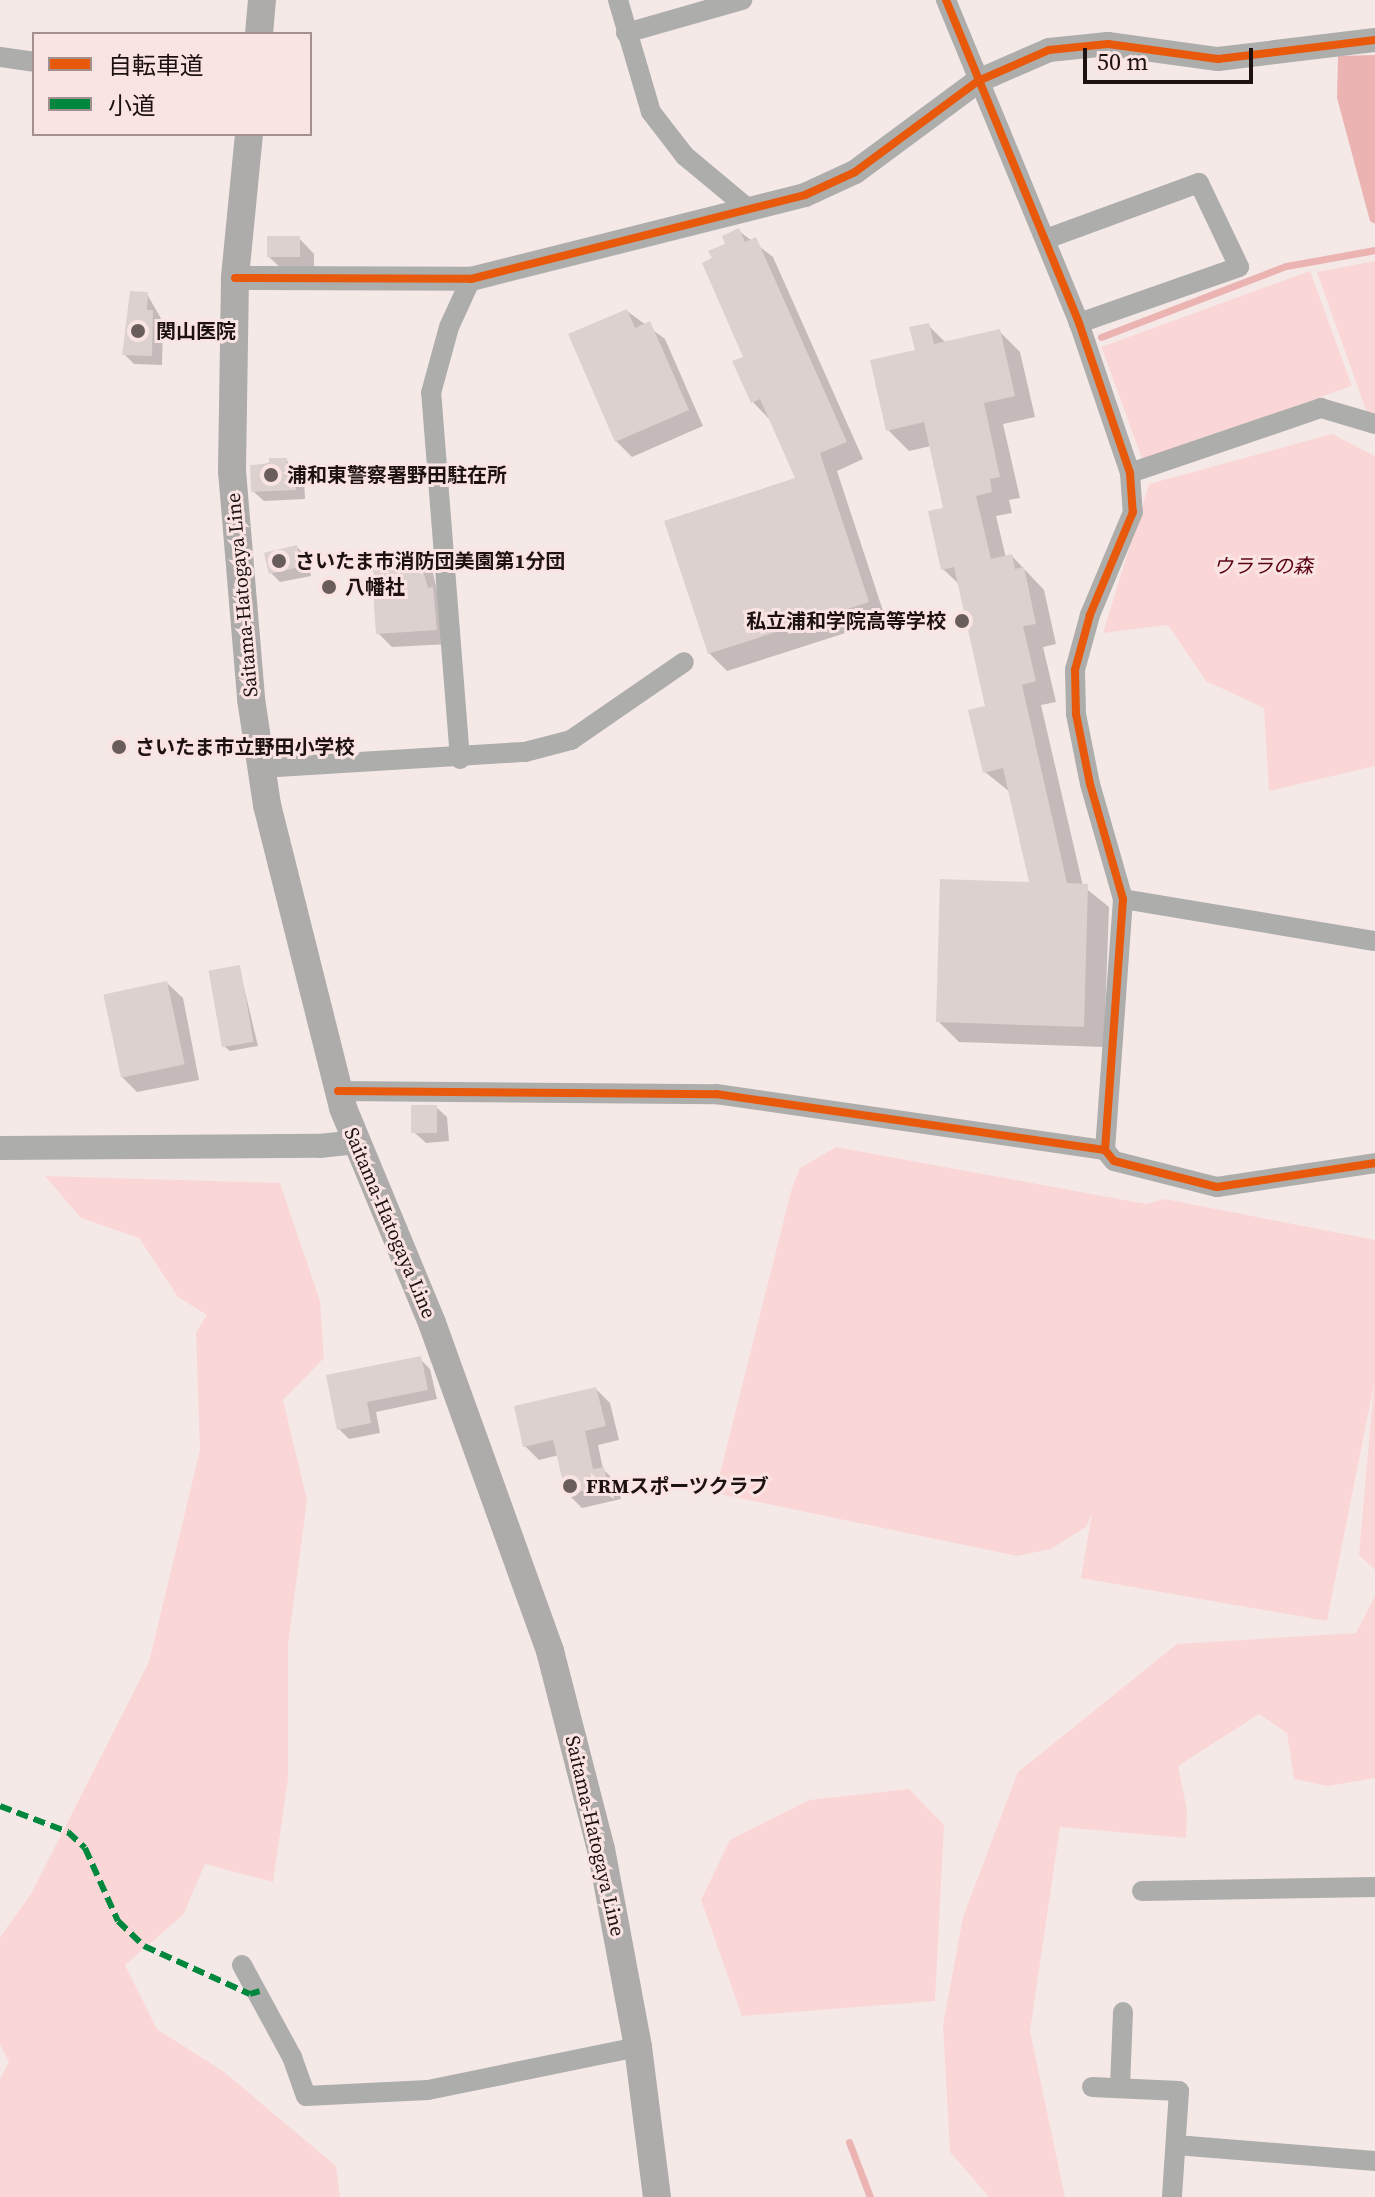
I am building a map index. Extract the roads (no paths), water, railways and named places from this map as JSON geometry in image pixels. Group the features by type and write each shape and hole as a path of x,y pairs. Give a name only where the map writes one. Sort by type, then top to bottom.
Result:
{"main road":[{"path":"259,32 262,0"},
{"name":"Saitama-Hatogaya Line","path":"249,136 235,278 231,378 235,540 261,768 285,886 338,1091 355,1142 432,1323 550,1651 601,1849 638,2047 657,2197"}],"street":[{"path":"618,0 651,112 685,156 745,206"},
{"path":"626,33 742,0"},
{"path":"946,0 1046,239 1084,337 1130,473 1133,512 1090,615 1075,670 1076,714 1090,784 1123,899 1105,1150"},
{"path":"235,278 471,279 830,186 978,81 1017,61 1072,47 1108,44 1218,59 1375,40"},
{"path":"0,57 32,62"},
{"path":"1046,239 1199,183 1239,267 1084,337"},
{"path":"460,759 431,393 449,327 471,279"},
{"path":"1130,473 1321,408 1375,424"},
{"path":"261,768 460,759 525,752 571,740 684,662"},
{"path":"1123,899 1375,941"},
{"path":"338,1091 716,1094 1105,1150 1114,1161 1217,1187 1375,1163"},
{"path":"0,1148 319,1146 355,1142"},
{"path":"1142,1891 1375,1887"},
{"path":"242,1965 292,2057 306,2096 428,2090 638,2047"},
{"path":"1120,2087 1123,2012"},
{"path":"1092,2087 1179,2091 1172,2197"},
{"path":"1176,2145 1375,2161"}],"waterway":[{"path":"1101,337 1286,266 1375,250"},
{"path":"849,2142 870,2197"}],"place":[{"name":"関山医院","path":"138,331"},
{"name":"浦和東警察署野田駐在所","path":"271,475"},
{"name":"さいたま市消防団美園第1分団","path":"279,561"},
{"name":"八幡社","path":"329,587"},
{"name":"私立浦和学院高等学校","path":"962,621"},
{"name":"さいたま市立野田小学校","path":"119,747"},
{"name":"FRMスポーツクラブ","path":"570,1486"}],"park label":[{"name":"ウララの森","path":"1263,566"}]}
